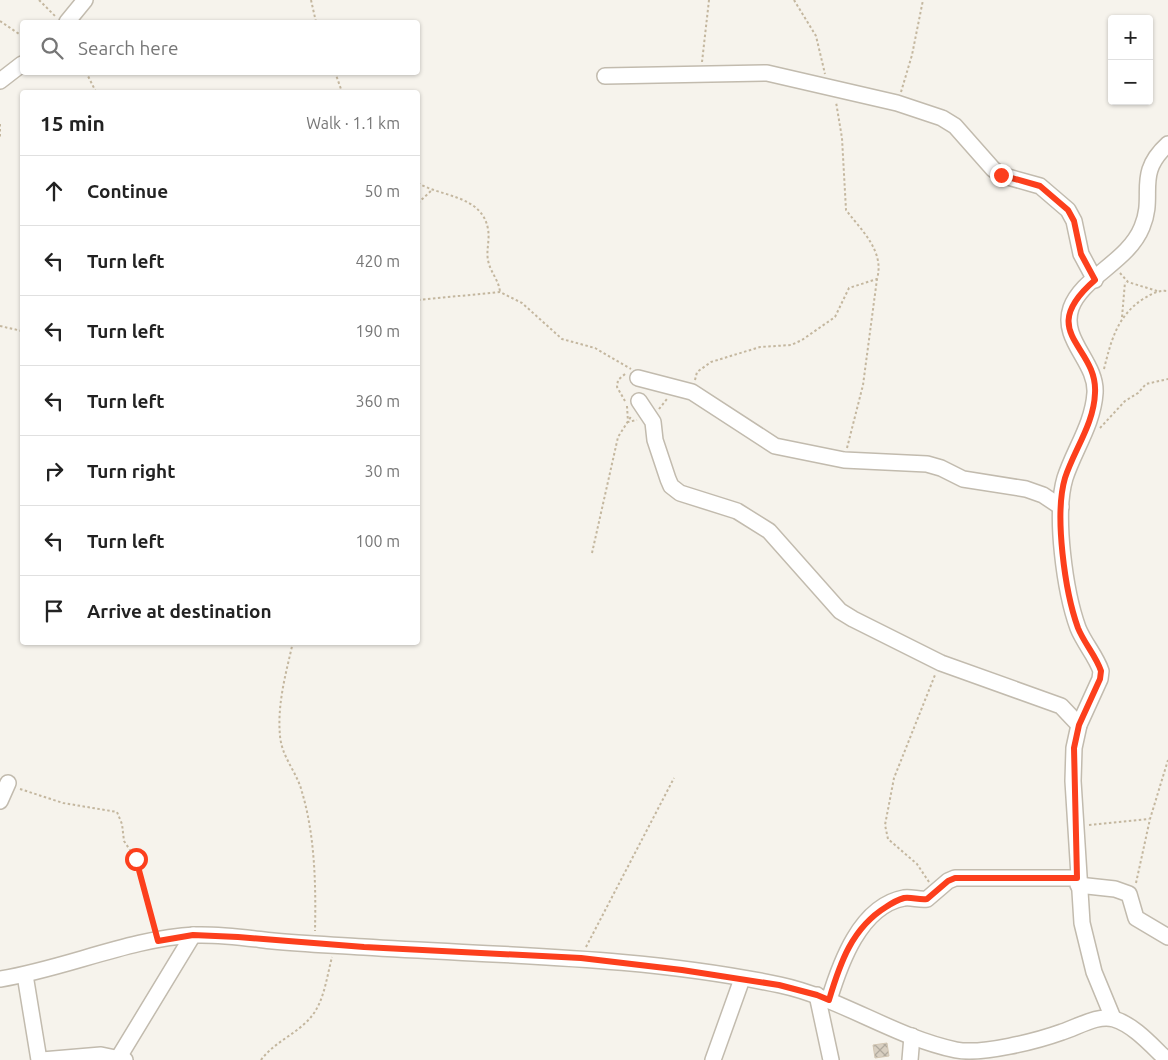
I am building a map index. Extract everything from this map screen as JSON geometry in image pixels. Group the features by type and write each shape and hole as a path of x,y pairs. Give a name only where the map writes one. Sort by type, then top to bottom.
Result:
{"street":[{"path":"69,20 85,0"},
{"path":"0,82 20,66"},
{"path":"605,76 767,73 897,103 942,118 955,126 993,169 1001,175 1014,180 1034,183 1045,190 1072,215 1081,254 1095,280"},
{"path":"1113,1018 1086,946 1078,882 1073,773 1074,748 1079,725 1100,679 1101,671 1078,628 1063,547 1060,507 1065,478 1083,439 1095,392 1093,377 1071,333 1069,316 1076,297 1122,257 1136,240 1144,223 1150,166 1168,144"},
{"path":"635,374 692,392 776,446 844,460 927,464 941,468 963,479 1026,489 1043,495 1060,507"},
{"path":"639,401 652,419 655,440 668,479 674,489 680,493 737,511 753,520 781,543 840,611 941,663 1061,706 1079,725"},
{"path":"0,802 8,783"},
{"path":"831,1060 823,997 847,950 868,921 896,901 903,898 927,899 955,878 1078,882 1114,889 1129,894 1136,918 1168,937"},
{"path":"25,975 40,1060 101,1055 122,1059 193,935"},
{"path":"0,979 25,975 108,952 193,935 314,944 581,958 742,979 823,997 955,1055 1040,1039 1096,1020 1113,1018 1128,1026 1166,1060"},
{"path":"713,1060 742,979"},
{"path":"910,1060 912,1036"}],"path":[{"path":"39,0 59,20"},
{"path":"312,0 316,20"},
{"path":"701,74 710,0"},
{"path":"794,0 816,36 831,89 842,138 846,210 856,219 876,250 879,269 863,385 844,460"},
{"path":"897,103 912,56 923,0"},
{"path":"0,21 20,35"},
{"path":"88,75 95,90"},
{"path":"335,75 341,90"},
{"path":"0,124 0,138"},
{"path":"420,184 466,202 484,219 488,229 488,261 499,282 500,292"},
{"path":"420,201 432,190"},
{"path":"1103,374 1122,317 1124,281 1120,273 1122,257"},
{"path":"692,392 697,372 702,366 751,350 791,344 802,340 834,317 849,288 877,279"},
{"path":"1124,281 1157,291 1168,291"},
{"path":"1122,317 1130,307 1157,291"},
{"path":"420,300 500,292 522,303 562,339 595,348 635,374"},
{"path":"0,326 20,331"},
{"path":"628,422 626,402 618,384 620,378 635,374"},
{"path":"1083,439 1101,427 1146,384 1168,379"},
{"path":"652,419 676,387"},
{"path":"592,553 618,437 639,401"},
{"path":"292,645 280,701 280,734 283,753 301,788 308,818 316,900 314,944"},
{"path":"937,891 917,864 888,839 885,825 894,778 941,663"},
{"path":"1129,894 1137,882 1150,819 1168,760"},
{"path":"581,958 603,910 674,778"},
{"path":"8,783 63,804 117,812 122,824 124,841 136,859 158,941"},
{"path":"1077,828 1150,819"},
{"path":"261,1060 274,1046 288,1038 312,1016 318,1005 335,945"}],"building":[{"path":"887,1043 889,1056 875,1058 873,1045"}],"route":[{"path":"136,859 158,941 193,935 364,947 581,958 682,970 779,985 829,1000 840,965 856,935 868,921 896,901 903,898 927,899 948,881 955,878 1077,878 1077,828 1073,781 1074,748 1079,725 1096,689 1101,671 1078,628 1069,588 1060,507 1065,478 1083,439 1095,392 1093,377 1088,364 1074,342 1069,324 1069,316 1076,297 1095,280 1081,254 1074,221 1068,210 1040,186 1001,175"}]}
